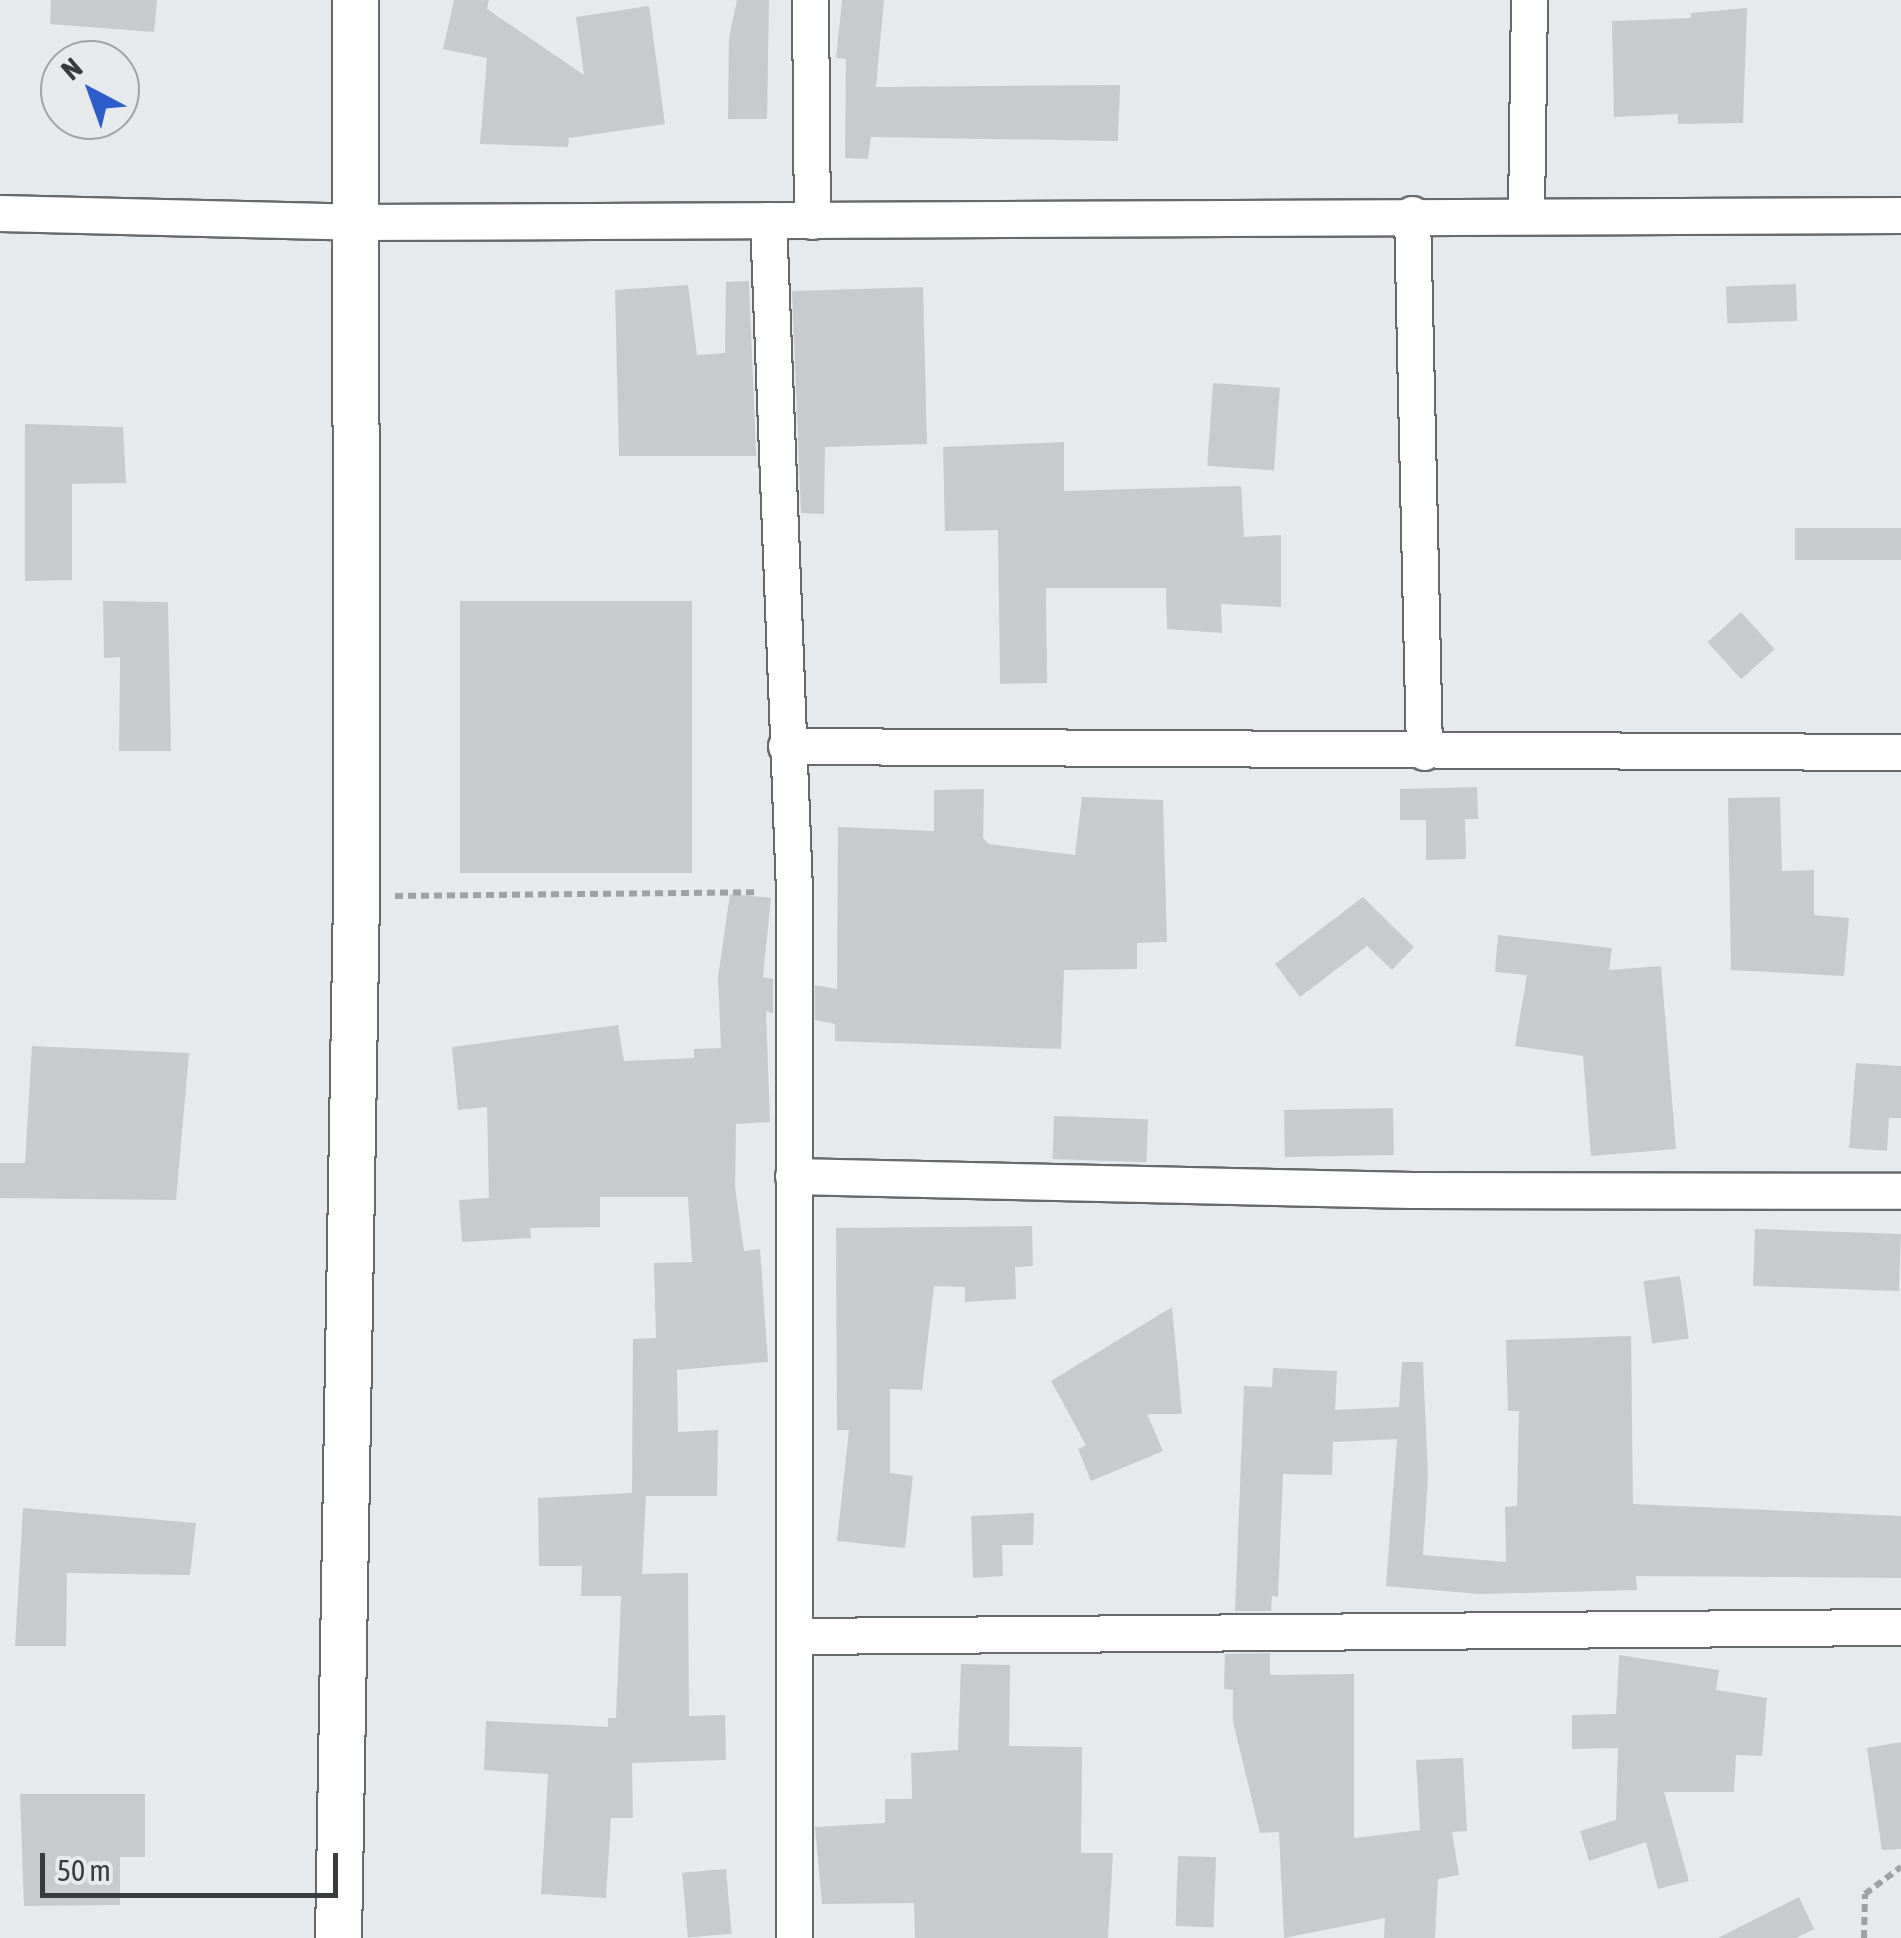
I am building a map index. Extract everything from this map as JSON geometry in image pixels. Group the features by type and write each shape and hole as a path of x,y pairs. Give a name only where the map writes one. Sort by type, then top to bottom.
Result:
{"street":[{"path":"338,1938 356,897 356,0"},
{"path":"810,0 812,221"},
{"path":"1526,212 1529,0"},
{"path":"0,213 356,222 1526,212 1901,215"},
{"path":"1412,214 1424,752"},
{"path":"768,220 794,892 794,1938"},
{"path":"786,746 1901,752"},
{"path":"793,1176 1412,1190 1901,1191"},
{"path":"796,1636 1901,1626"}],"path":[{"path":"356,897 794,892"},
{"path":"1864,1938 1865,1894 1901,1866"}],"building":[{"path":"51,0 157,0 154,32 50,24"},
{"path":"454,0 489,0 487,9 584,75 576,17 649,6 665,124 569,138 568,147 480,144 487,58 443,49"},
{"path":"737,0 769,0 767,119 728,119 729,38"},
{"path":"842,0 884,0 876,87 1120,85 1118,141 871,137 868,159 845,158 846,59 836,58"},
{"path":"1747,8 1743,123 1678,124 1678,114 1614,117 1612,21 1691,18 1691,13"},
{"path":"749,281 756,456 619,456 615,290 688,285 697,355 725,353 726,282"},
{"path":"1796,284 1797,321 1727,323 1726,286"},
{"path":"923,287 927,444 825,447 824,514 801,513 792,291"},
{"path":"1213,383 1280,388 1274,470 1207,466"},
{"path":"25,424 123,427 126,483 72,484 72,580 25,581"},
{"path":"1064,442 1064,491 1241,486 1244,537 1281,535 1281,607 1221,604 1222,633 1167,629 1166,588 1046,588 1047,683 1000,684 998,530 945,531 943,447"},
{"path":"1795,528 1901,528 1901,560 1795,560"},
{"path":"103,601 168,602 171,751 119,751 120,657 104,658"},
{"path":"460,601 692,601 692,873 460,873"},
{"path":"1741,612 1774,649 1741,679 1708,642"},
{"path":"1477,787 1478,819 1465,819 1466,859 1426,860 1426,820 1400,820 1400,789"},
{"path":"984,789 983,838 989,844 1075,855 1082,797 1163,800 1167,942 1137,943 1137,969 1064,970 1061,1049 835,1041 835,1024 815,1020 815,985 837,989 838,827 934,831 934,790"},
{"path":"1780,797 1782,871 1814,870 1814,915 1849,918 1844,976 1731,970 1728,798"},
{"path":"730,894 771,898 763,977 773,979 773,1013 766,1011 770,1122 736,1124 735,1187 744,1251 760,1249 768,1362 677,1370 678,1432 718,1430 717,1496 646,1496 642,1574 688,1573 689,1716 725,1715 726,1760 632,1763 633,1818 611,1818 606,1898 541,1894 548,1774 484,1770 486,1721 608,1727 608,1718 616,1718 621,1596 581,1596 582,1566 539,1566 538,1498 632,1493 633,1339 656,1338 654,1263 692,1262 688,1197 600,1197 600,1227 530,1228 531,1238 462,1242 459,1200 489,1198 487,1107 458,1110 452,1047 618,1025 624,1061 694,1058 694,1049 721,1048 718,977"},
{"path":"1363,897 1414,947 1392,970 1367,946 1300,997 1275,964"},
{"path":"1498,935 1612,948 1609,970 1661,966 1676,1149 1591,1156 1583,1056 1515,1046 1527,975 1495,972"},
{"path":"32,1046 189,1053 176,1200 0,1198 0,1163 25,1163"},
{"path":"1856,1063 1901,1066 1901,1118 1889,1118 1887,1151 1849,1148"},
{"path":"1393,1108 1394,1155 1285,1157 1284,1110"},
{"path":"1054,1116 1148,1119 1146,1162 1052,1159"},
{"path":"1032,1226 1033,1266 1015,1267 1016,1299 965,1302 965,1287 934,1286 922,1390 890,1389 890,1473 913,1476 905,1548 837,1541 849,1430 837,1430 836,1228"},
{"path":"1755,1229 1901,1234 1899,1291 1753,1286"},
{"path":"1680,1276 1689,1338 1652,1344 1643,1281"},
{"path":"1172,1307 1182,1414 1147,1414 1163,1451 1091,1481 1078,1449 1086,1445 1051,1381"},
{"path":"1631,1336 1633,1504 1901,1516 1901,1578 1636,1576 1637,1590 1480,1594 1386,1586 1397,1439 1333,1442 1332,1475 1283,1474 1278,1597 1272,1596 1271,1611 1235,1611 1244,1386 1272,1387 1273,1368 1337,1371 1335,1410 1399,1407 1402,1362 1423,1362 1428,1476 1423,1555 1506,1562 1505,1507 1517,1506 1519,1411 1508,1411 1506,1340"},
{"path":"23,1508 196,1523 190,1575 67,1573 66,1646 15,1646"},
{"path":"1034,1513 1033,1545 1002,1545 1003,1576 973,1578 971,1516"},
{"path":"1270,1653 1270,1675 1354,1674 1354,1838 1420,1830 1416,1760 1463,1758 1467,1831 1452,1832 1459,1875 1438,1879 1435,1938 1384,1938 1385,1918 1284,1938 1279,1832 1260,1833 1233,1722 1233,1690 1224,1689 1225,1654"},
{"path":"1619,1655 1719,1670 1716,1690 1767,1698 1762,1756 1736,1755 1734,1792 1664,1792 1689,1881 1658,1889 1646,1842 1589,1861 1580,1831 1616,1820 1618,1748 1572,1749 1572,1715 1616,1714"},
{"path":"961,1664 1010,1665 1009,1746 1082,1747 1081,1853 1113,1853 1108,1938 915,1938 914,1903 822,1904 815,1827 885,1823 885,1799 912,1799 911,1753 958,1750"},
{"path":"1901,1742 1901,1849 1882,1850 1867,1748"},
{"path":"20,1794 145,1794 145,1857 120,1857 120,1905 24,1906"},
{"path":"1178,1856 1216,1857 1214,1927 1176,1926"},
{"path":"726,1869 732,1934 688,1938 682,1873"},
{"path":"1799,1897 1814,1929 1796,1938 1718,1938"}]}
